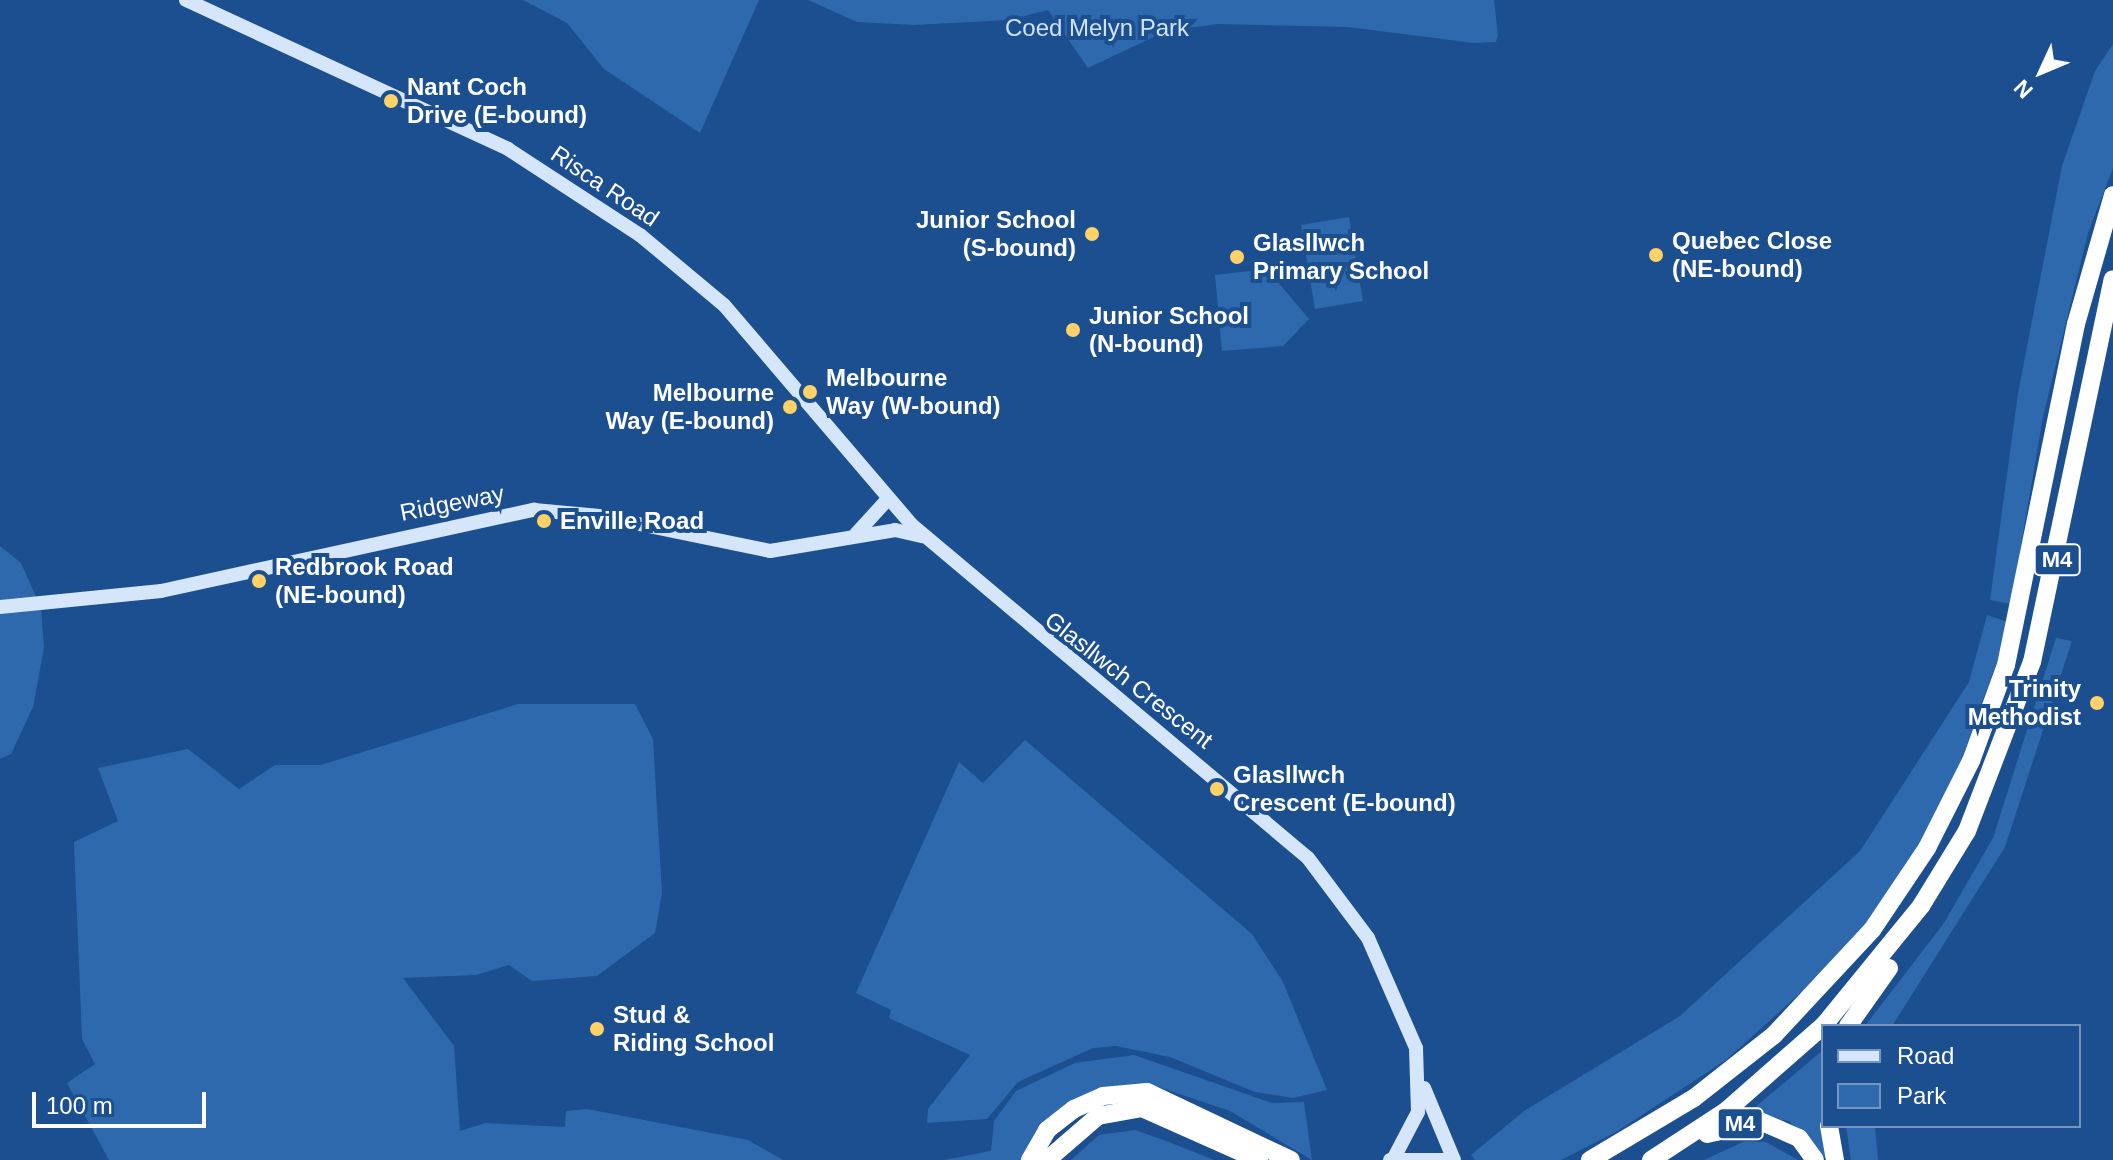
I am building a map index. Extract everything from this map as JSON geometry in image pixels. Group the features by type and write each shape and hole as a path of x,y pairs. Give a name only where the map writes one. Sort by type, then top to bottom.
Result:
{"highway":[{"name":"M4","path":"1590,1160 1694,1098 1774,1035 1872,930 1927,848 1971,761 2006,665 2076,324 2113,195"},
{"name":"M4","path":"1822,1024 1844,1003 1921,906 1967,831 2032,662 2113,279"},
{"path":"1849,1024 1935,904 1967,831"},
{"name":"M4","path":"1651,1160 1681,1143 1773,1071 1821,1025"},
{"path":"1030,1160 1047,1130 1074,1109 1103,1096 1147,1092 1291,1160"},
{"path":"1047,1160 1098,1116 1142,1108 1259,1160"},
{"name":"M4","path":"1681,1143 1762,1122 1799,1138 1815,1160"},
{"path":"1829,1128 1835,1160"}],"main road":[{"name":"Risca Road","path":"186,0 508,149 640,235 724,305 887,500 912,525"},
{"path":"856,534 887,500"},
{"name":"Ridgeway","path":"0,607 58,606 161,591 534,510 600,516 770,551 856,534 926,536"},
{"name":"Glasllwch Crescent","path":"912,525 1316,866 1382,966 1416,1048 1422,1083 1454,1160"},
{"name":"Glasllwch Crescent","path":"1392,1159 1412,1129 1422,1083"},
{"path":"1392,1159 1444,1160"}],"green space":[{"path":"523,0 759,0 700,133 604,69 567,23"},
{"name":"Coed Melyn Park","path":"808,0 1494,0 1498,35 1496,42 1474,43 1348,27 1218,24 1166,31 1088,68 1048,10 1009,20 914,25 857,22"},
{"path":"2113,44 2113,168 2088,233 2043,417 2011,604 1990,600 2018,393 2062,166 2095,71"},
{"path":"1349,217 1363,301 1315,309 1301,225"},
{"path":"1276,268 1277,281 1309,319 1283,346 1222,351 1215,275"},
{"path":"0,546 21,563 41,608 44,648 33,707 11,754 0,759"},
{"path":"1987,615 2011,623 1955,777 1901,878 1838,959 1726,1060 1616,1132 1561,1160 1475,1160 1471,1155 1524,1111 1680,1016 1860,851 1969,682"},
{"path":"2056,638 2072,641 2005,847 1893,1024 1867,1024 1944,923 1993,838"},
{"path":"518,704 635,704 653,739 662,893 655,933 597,976 532,981 509,965 476,975 403,978 454,1046 460,1131 485,1123 565,1127 566,1111 587,1109 748,1140 783,1160 109,1160 67,1083 95,1064 82,1039 74,842 118,821 98,768 188,749 239,789 275,765 321,765"},
{"path":"1025,740 1252,934 1283,982 1327,1090 1293,1098 1255,1092 1170,1057 1116,1046 1093,1048 1018,1082 987,1119 927,1123 928,1109 970,1055 889,1018 891,1010 856,993 959,762 983,783"},
{"path":"1821,1052 1821,1128 1824,1128 1827,1160 1789,1121 1746,1115"},
{"path":"1134,1055 1272,1103 1304,1102 1312,1160 1230,1111 1150,1084 1122,1086 1032,1141 1021,1160 944,1160 991,1151 994,1121 1016,1091 1075,1063"},
{"path":"1846,1128 1875,1128 1878,1160 1851,1160"},
{"path":"1135,1130 1214,1160 1071,1160 1099,1135"},
{"path":"1745,1141 1766,1142 1798,1160 1704,1160"}],"place":[{"name":"Nant Coch Drive (E-bound)","path":"391,101"},
{"name":"Junior School (S-bound)","path":"1092,234"},
{"name":"Quebec Close (NE-bound)","path":"1656,255"},
{"name":"Glasllwch Primary School","path":"1237,257"},
{"name":"Junior School (N-bound)","path":"1073,330"},
{"name":"Melbourne Way (W-bound)","path":"810,392"},
{"name":"Melbourne Way (E-bound)","path":"790,407"},
{"name":"Enville Road","path":"544,521"},
{"name":"Redbrook Road (NE-bound)","path":"259,581"},
{"name":"Trinity Methodist","path":"2097,703"},
{"name":"Glasllwch Crescent (E-bound)","path":"1217,789"},
{"name":"Stud & Riding School","path":"597,1029"}]}
